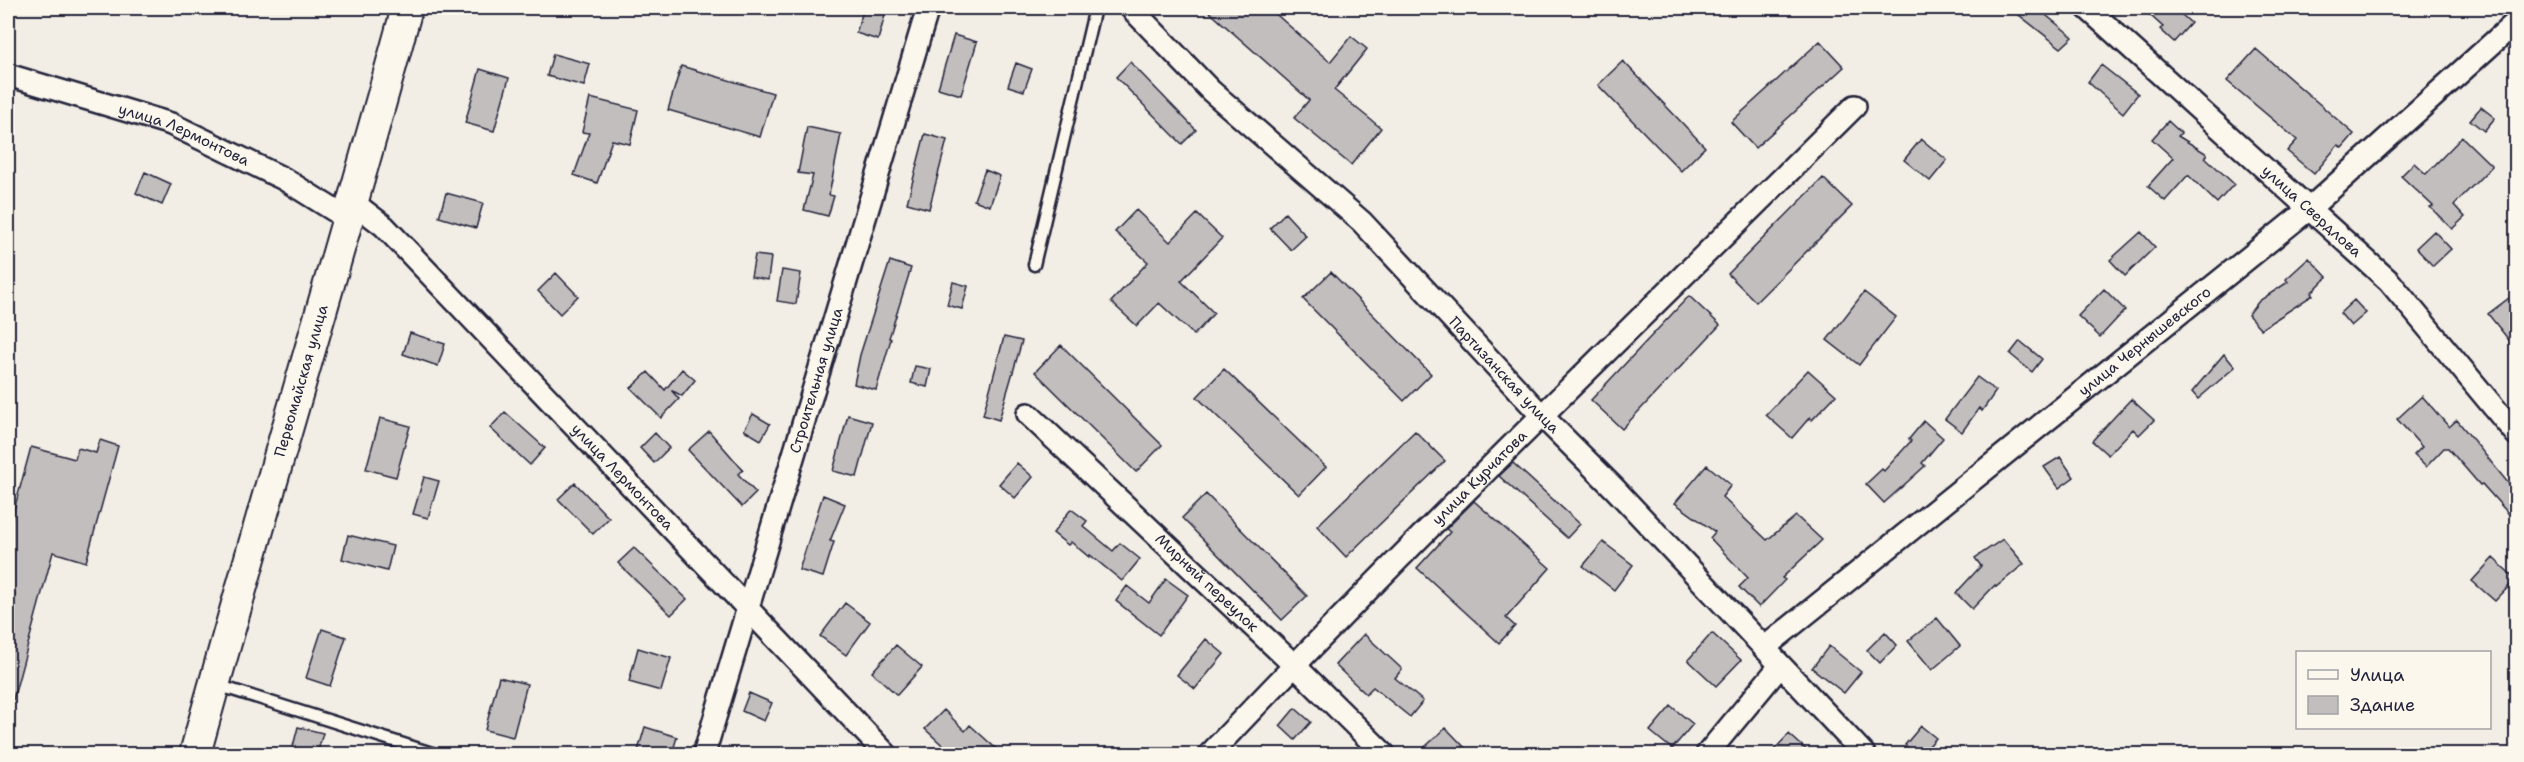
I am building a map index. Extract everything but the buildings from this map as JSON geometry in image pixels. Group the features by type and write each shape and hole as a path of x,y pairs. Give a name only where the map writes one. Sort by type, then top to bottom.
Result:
{"street":[{"name":"Первомайская улица","path":"195,754 407,8"},
{"name":"Строительная улица","path":"704,754 928,8"},
{"name":"Партизанская улица","path":"1131,8 1211,91 1362,222 1542,416 1615,489 1864,754"},
{"name":"улица Свердлова","path":"2087,8 2389,281 2517,434"},
{"name":"улица Чернышевского","path":"1764,648 2309,209 2517,22"},
{"name":"улица Лермонтова","path":"8,75 171,124 384,226 886,754"},
{"name":"улица Курчатова","path":"1210,754 1294,665 1855,106"},
{"name":"Мирный переулок","path":"1028,414 1294,665 1384,754"},
{"path":"1707,754 1780,666"}],"lane":[{"path":"1034,265 1095,8"},
{"path":"214,684 435,754"}]}
